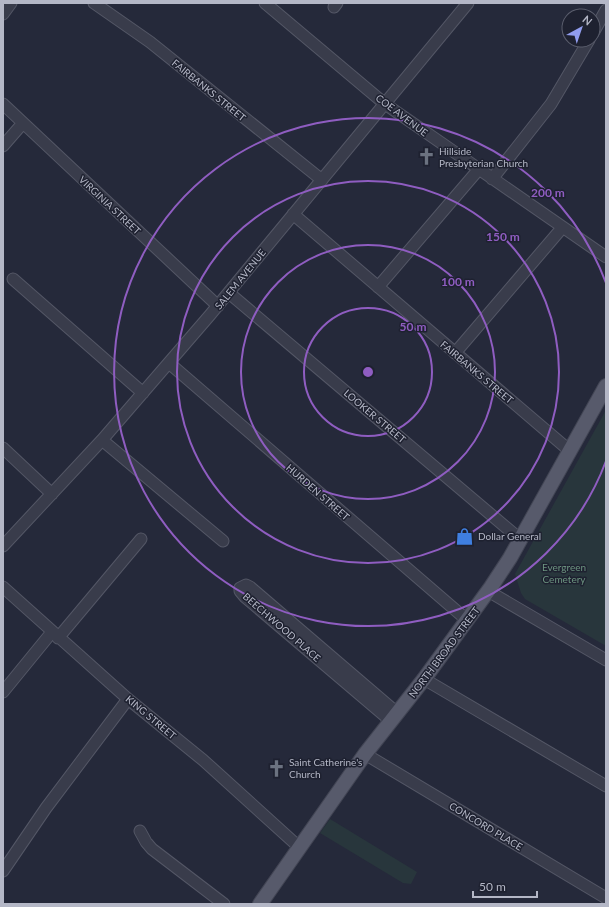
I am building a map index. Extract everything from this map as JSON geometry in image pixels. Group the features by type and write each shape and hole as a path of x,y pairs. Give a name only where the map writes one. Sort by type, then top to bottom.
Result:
{"main road":[{"name":"NORTH BROAD STREET","path":"260,904 365,754 424,679 488,591 521,540 606,386"}],"street":[{"path":"3,14 11,3"},
{"name":"FAIRBANKS STREET","path":"94,3 150,42 322,180"},
{"name":"COE AVENUE","path":"265,3 385,104 562,228 606,257"},
{"name":"SALEM AVENUE","path":"3,546 102,440 218,306 468,3"},
{"path":"492,179 551,104 584,48"},
{"name":"VIRGINIA STREET","path":"3,104 218,306"},
{"path":"3,146 23,123"},
{"path":"378,287 479,169"},
{"name":"FAIRBANKS STREET","path":"293,214 570,450"},
{"path":"455,353 562,228"},
{"path":"13,279 143,393"},
{"name":"LOOKER STREET","path":"229,293 521,540"},
{"name":"HURDEN STREET","path":"168,363 467,620"},
{"path":"102,440 223,541"},
{"path":"3,448 52,494"},
{"path":"3,692 141,539"},
{"name":"KING STREET","path":"3,587 128,699 203,760 299,847"},
{"path":"488,591 606,660"},
{"name":"BEECHWOOD PLACE","path":"290,628 394,717"},
{"path":"424,679 606,786"},
{"path":"3,871 46,808 128,699"},
{"name":"CONCORD PLACE","path":"365,754 606,899"},
{"path":"140,831 152,849 224,904"},
{"path":"603,904 606,899"}],"green space":[{"name":"Evergreen Cemetery","path":"606,410 606,646 525,599 521,593 515,574"},
{"path":"330,819 417,872 411,884 403,883 320,833"}],"place":[{"name":"Hillside Presbyterian Church","path":"426,157"},
{"name":"Dollar General","path":"465,536"},
{"name":"Saint Catherine's Church","path":"276,768"}]}
